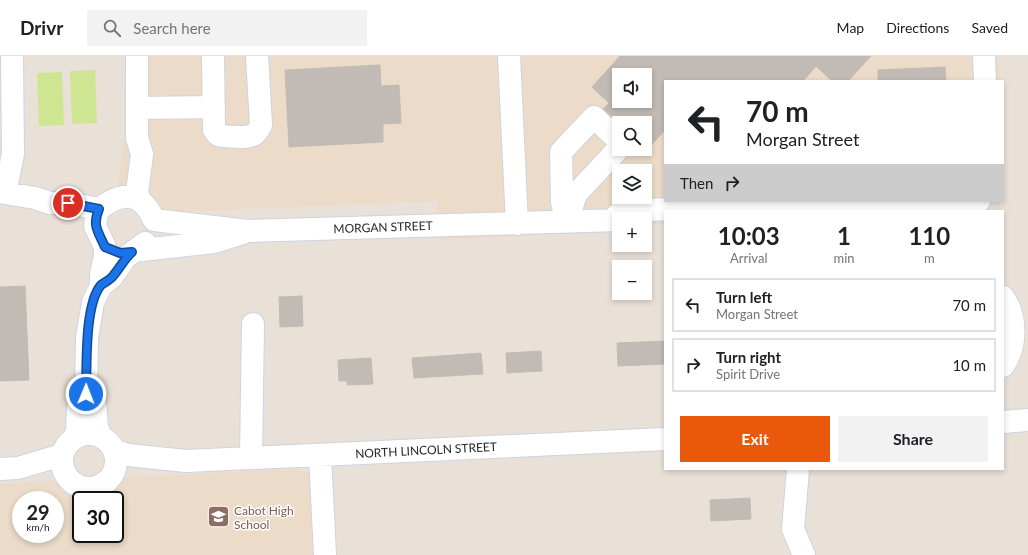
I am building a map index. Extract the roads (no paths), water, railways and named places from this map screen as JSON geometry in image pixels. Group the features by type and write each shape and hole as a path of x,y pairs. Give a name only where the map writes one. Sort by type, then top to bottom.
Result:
{"street":[{"path":"12,56 7,147 2,193 35,198 50,203 68,203 97,218 106,256 101,274 101,286"},
{"path":"86,394 95,404 97,428 110,451 114,473 106,483 90,488 74,484 67,477 62,462 64,449 74,438 77,432 78,408 86,394 87,338 93,302 101,286 112,277 125,258 146,242 152,234 154,220 148,208 140,200 137,193 142,154 137,138 137,56"},
{"path":"213,56 214,130 218,135 224,137 253,135 258,131 261,125 257,56"},
{"path":"509,56 517,224"},
{"path":"984,56 985,80"},
{"path":"137,108 214,107"},
{"path":"575,222 562,202 561,152 594,117 612,134"},
{"path":"97,218 118,197 122,187 128,153 137,138"},
{"path":"575,222 576,194 612,155"},
{"path":"118,197 132,197 140,200"},
{"path":"575,222 617,202 664,200"},
{"path":"668,210 850,202"},
{"path":"860,210 965,205 976,202"},
{"path":"622,212 664,210"},
{"path":"652,219 664,218"},
{"name":"MORGAN STREET","path":"154,220 248,231 612,220"},
{"name":"MORGAN STREET","path":"105,247 120,253 214,242 248,231"},
{"path":"1004,299 1012,314 1014,344 1010,356 1004,365"},
{"path":"252,458 253,324"},
{"path":"1004,422 1028,420"},
{"path":"74,438 88,433 110,451"},
{"name":"NORTH LINCOLN STREET","path":"110,451 128,455 186,461 664,439"},
{"path":"320,455 325,555"},
{"path":"9,469 62,462"},
{"path":"798,470 793,529 804,555"}],"place":[{"name":"Cabot High School","path":"219,517"}]}
